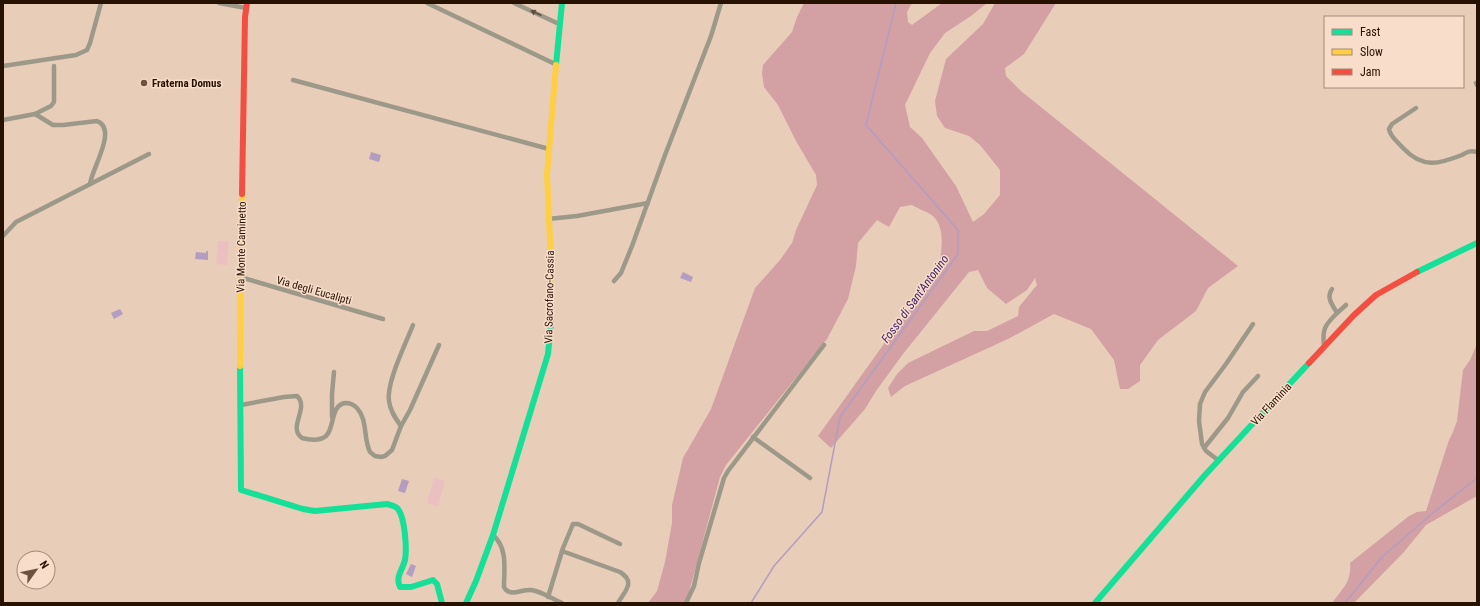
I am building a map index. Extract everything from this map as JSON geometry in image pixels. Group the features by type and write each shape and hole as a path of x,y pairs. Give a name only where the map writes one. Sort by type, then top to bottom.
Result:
{"street":[{"path":"3,66 72,56 84,52 90,43 101,3"},
{"path":"219,3 246,5"},
{"path":"427,3 555,64"},
{"path":"514,3 559,24"},
{"name":"Via Sacrofano-Cassia","path":"466,603 493,535 548,354 551,324 551,262 547,179 555,64 562,3"},
{"path":"614,281 619,278 622,271 708,43 721,3"},
{"name":"Via Monte Caminetto","path":"246,5 240,277 241,490 303,509 315,511 387,504 393,505 398,509 401,516 406,553 398,579 398,584 400,587 409,588 430,580 434,580 437,584 442,603"},
{"path":"3,120 35,114 51,106 54,102 54,66"},
{"path":"294,80 549,148"},
{"path":"1416,108 1392,124 1389,129 1392,136 1412,158 1434,164 1445,162 1470,151 1477,152"},
{"path":"35,114 53,125 97,121 102,122 106,130 105,141 91,176 90,184"},
{"path":"3,236 16,222 149,154"},
{"path":"548,219 577,216 648,203"},
{"name":"Via Flaminia","path":"1095,603 1218,460 1354,315 1376,295 1413,274 1477,243"},
{"name":"Via degli Eucalipti","path":"240,277 383,319"},
{"path":"1332,289 1329,294 1329,299 1337,313"},
{"path":"1324,346 1324,330 1326,324 1346,304"},
{"path":"1218,460 1204,448 1202,443 1198,421 1201,399 1253,324"},
{"path":"401,426 390,408 389,395 392,380 413,325"},
{"path":"332,418 338,408 343,404 355,406 360,412 364,422 369,450 373,455 378,457 385,456 392,450 401,426 410,410 439,345"},
{"path":"686,603 694,586 699,563 724,478 732,464 824,345"},
{"path":"241,405 284,396 297,396 300,400 301,406 296,428 300,437 308,440 321,438 327,435 330,430 334,372"},
{"path":"1204,448 1228,418 1243,392 1258,376"},
{"path":"753,437 810,478"},
{"path":"548,597 562,551 572,526 575,523 620,544"},
{"path":"493,535 499,540 502,546 505,563 504,587 506,590 512,593 530,590 562,603"},
{"path":"562,551 625,575 628,579 628,586 618,603"}],"shaded area":[{"path":"804,3 912,3 907,12 908,22 912,25 942,3 987,3 971,16 945,33 930,53 905,105 910,127 922,138 956,186 973,222 984,214 1000,195 1000,170 980,145 969,136 945,128 937,116 935,101 946,59 983,24 995,3 1056,3 1024,54 1005,68 1006,76 1021,91 1238,266 1208,288 1196,311 1158,340 1140,365 1140,381 1128,389 1120,389 1114,360 1091,329 1054,314 1008,339 905,386 891,397 888,388 897,374 908,363 974,331 987,331 1018,316 1019,307 1037,285 1035,278 1027,290 1006,304 987,288 978,270 969,272 903,354 865,409 831,448 818,436 939,267 942,241 938,222 932,215 912,205 900,207 889,227 877,220 858,243 856,266 848,299 827,339 726,465 720,477 688,596 684,603 648,603 657,591 665,562 672,523 672,505 683,458 711,409 755,288 780,260 792,243 796,230 817,185 816,175 796,141 778,105 764,87 762,74 763,65 792,32"},
{"path":"371,152 381,155 379,162 369,159"},
{"path":"218,241 229,241 227,265 216,264"},
{"path":"206,251 208,251 208,260 195,259 196,252 206,253"},
{"path":"683,272 693,277 691,282 680,278"},
{"path":"120,309 123,314 114,319 111,313"},
{"path":"1477,344 1477,496 1426,525 1403,553 1354,603 1332,603 1346,585 1350,570 1350,563 1409,516 1417,512 1426,511 1449,440 1457,421 1463,370 1470,360"},
{"path":"434,478 445,481 438,506 427,503"},
{"path":"402,479 409,481 405,493 398,491"},
{"path":"411,564 416,566 412,577 406,574"}],"waterway":[{"name":"Fosso di Sant'Antonino","path":"751,603 774,566 822,512 840,417 958,254 958,230 866,125 896,3"},
{"path":"1345,603 1382,557 1434,512 1477,478"}],"traffic: fast":[{"path":"556,65 562,3"},
{"path":"1417,272 1477,243"},
{"path":"466,603 493,535 548,354 551,304"},
{"path":"1095,603 1205,475 1309,363"},
{"path":"240,366 241,490 303,509 315,511 387,504 396,507 402,519 406,541 405,560 398,580 400,587 411,587 433,580 437,584 442,603"}],"traffic: slow":[{"path":"551,304 551,263 547,175 556,65"},
{"path":"240,366 242,194"}],"traffic: jam":[{"path":"242,194 245,17 247,3"},
{"path":"1309,363 1354,315 1376,295 1417,272"}],"place":[{"name":"Fraterna Domus","path":"144,83"}]}
